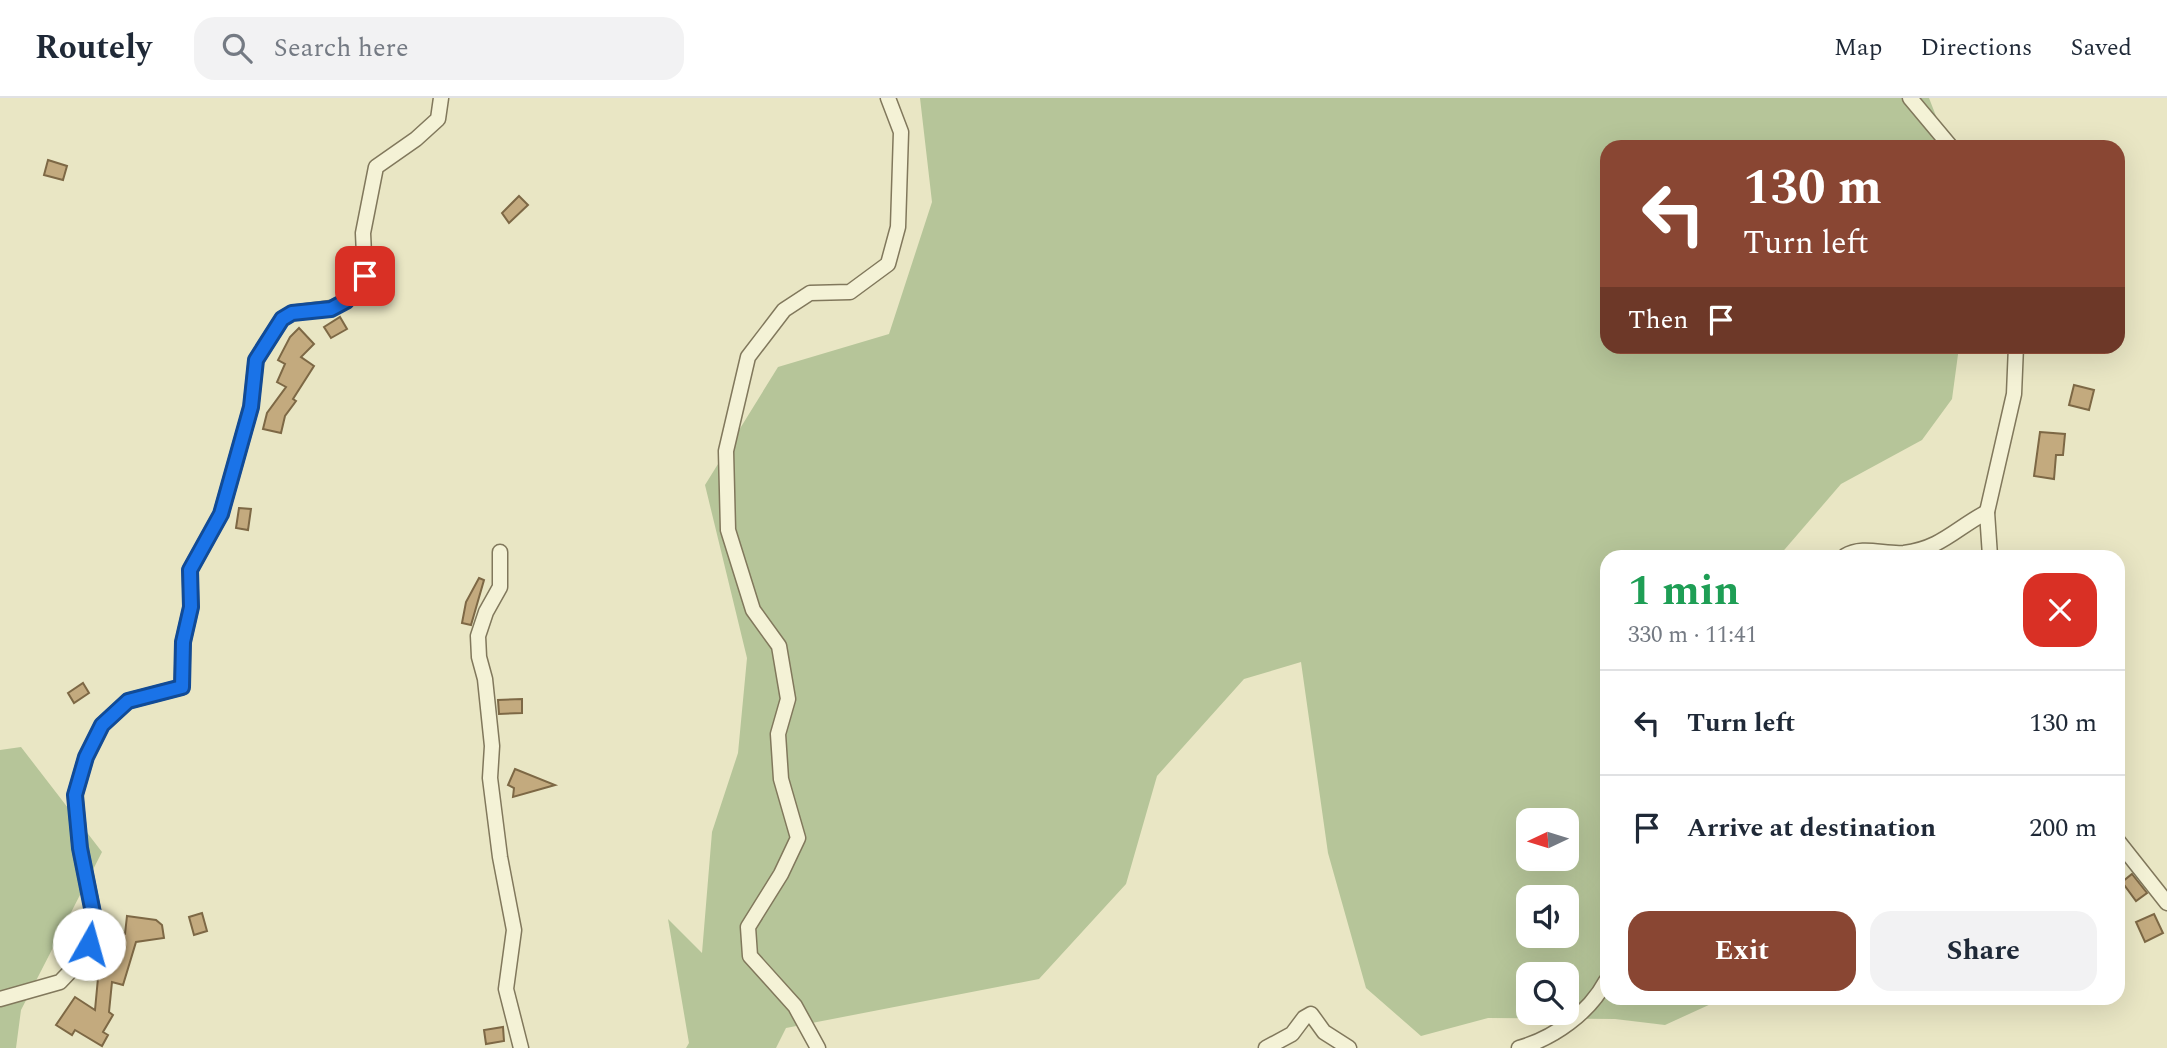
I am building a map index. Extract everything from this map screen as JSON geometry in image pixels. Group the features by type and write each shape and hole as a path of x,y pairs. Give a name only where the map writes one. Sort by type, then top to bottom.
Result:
{"street":[{"path":"0,999 60,982 81,960 96,928 80,848 75,795 86,757 102,725 128,701 182,687 183,642 191,607 190,570 221,514 251,407 256,360 282,319 292,313 331,309 346,301 365,276 363,233 376,167 416,139 438,119 441,98"},
{"path":"818,1048 795,1006 750,956 748,927 781,874 798,838 781,779 778,734 788,699 779,646 753,610 728,530 726,451 748,357 784,310 810,293 850,292 888,264 898,227 901,132 888,98"},
{"path":"1910,98 1945,140"},
{"path":"1989,550 1986,512 2014,394 2016,354"},
{"path":"1915,550 1945,541 1967,522 1986,512"},
{"path":"499,552 500,587 486,612 478,636 492,746 490,778 500,857 514,930 506,989 522,1048"},
{"path":"2125,850 2167,903"},
{"path":"1519,1048 1547,1037 1567,1025 1590,1004 1600,990"},
{"path":"1266,1048 1292,1034 1304,1018 1311,1014 1324,1032 1349,1048"}],"green space":[{"path":"920,98 1929,98 1945,140 1600,140 1600,354 1958,354 1952,399 1922,440 1841,484 1784,550 1600,550 1600,1005 1709,1005 1665,1025 1615,1019 1579,1019 1579,962 1516,962 1516,1018 1488,1018 1421,1036 1366,988 1328,853 1301,662 1244,679 1157,776 1126,884 1039,979 786,1028 776,1048 686,1048 689,1043 668,919 702,953 712,832 738,753 747,658 705,485 778,367 889,334 932,202"},
{"path":"21,747 102,852 21,1010 16,1048 0,1048 0,750"}],"building":[{"path":"48,160 67,166 63,180 44,175"},
{"path":"519,196 528,205 509,223 502,213"},
{"path":"340,317 347,329 331,338 324,327"},
{"path":"299,328 314,344 301,357 314,366 293,399 296,401 285,416 281,433 263,429 267,413 286,387 277,382 285,364 278,360 290,337"},
{"path":"2074,385 2094,390 2089,410 2069,405"},
{"path":"2040,432 2065,434 2063,455 2056,455 2054,479 2034,476"},
{"path":"239,508 251,509 248,530 236,528"},
{"path":"479,578 484,580 471,625 462,623 466,602"},
{"path":"83,683 89,693 74,703 68,693"},
{"path":"522,699 522,713 499,714 498,700"},
{"path":"515,769 555,785 513,797 514,788 508,785"},
{"path":"2132,874 2147,893 2136,901 2125,886 2125,880"},
{"path":"202,913 207,931 194,935 189,917"},
{"path":"2154,914 2163,933 2145,942 2136,922"},
{"path":"127,916 156,920 162,925 164,938 136,942 123,985 112,982 109,1012 113,1015 103,1032 108,1035 102,1046 75,1030 72,1035 56,1025 75,997 95,1010 98,978 95,977 99,962 109,965 119,932 125,934"},
{"path":"503,1027 504,1041 486,1044 484,1030"}],"route":[{"path":"89,944 96,928 80,848 75,795 86,757 102,725 128,701 182,687 183,642 191,607 190,570 206,546 221,514 251,407 256,360 267,339 282,319 292,313 331,309 346,301 365,276"}]}
